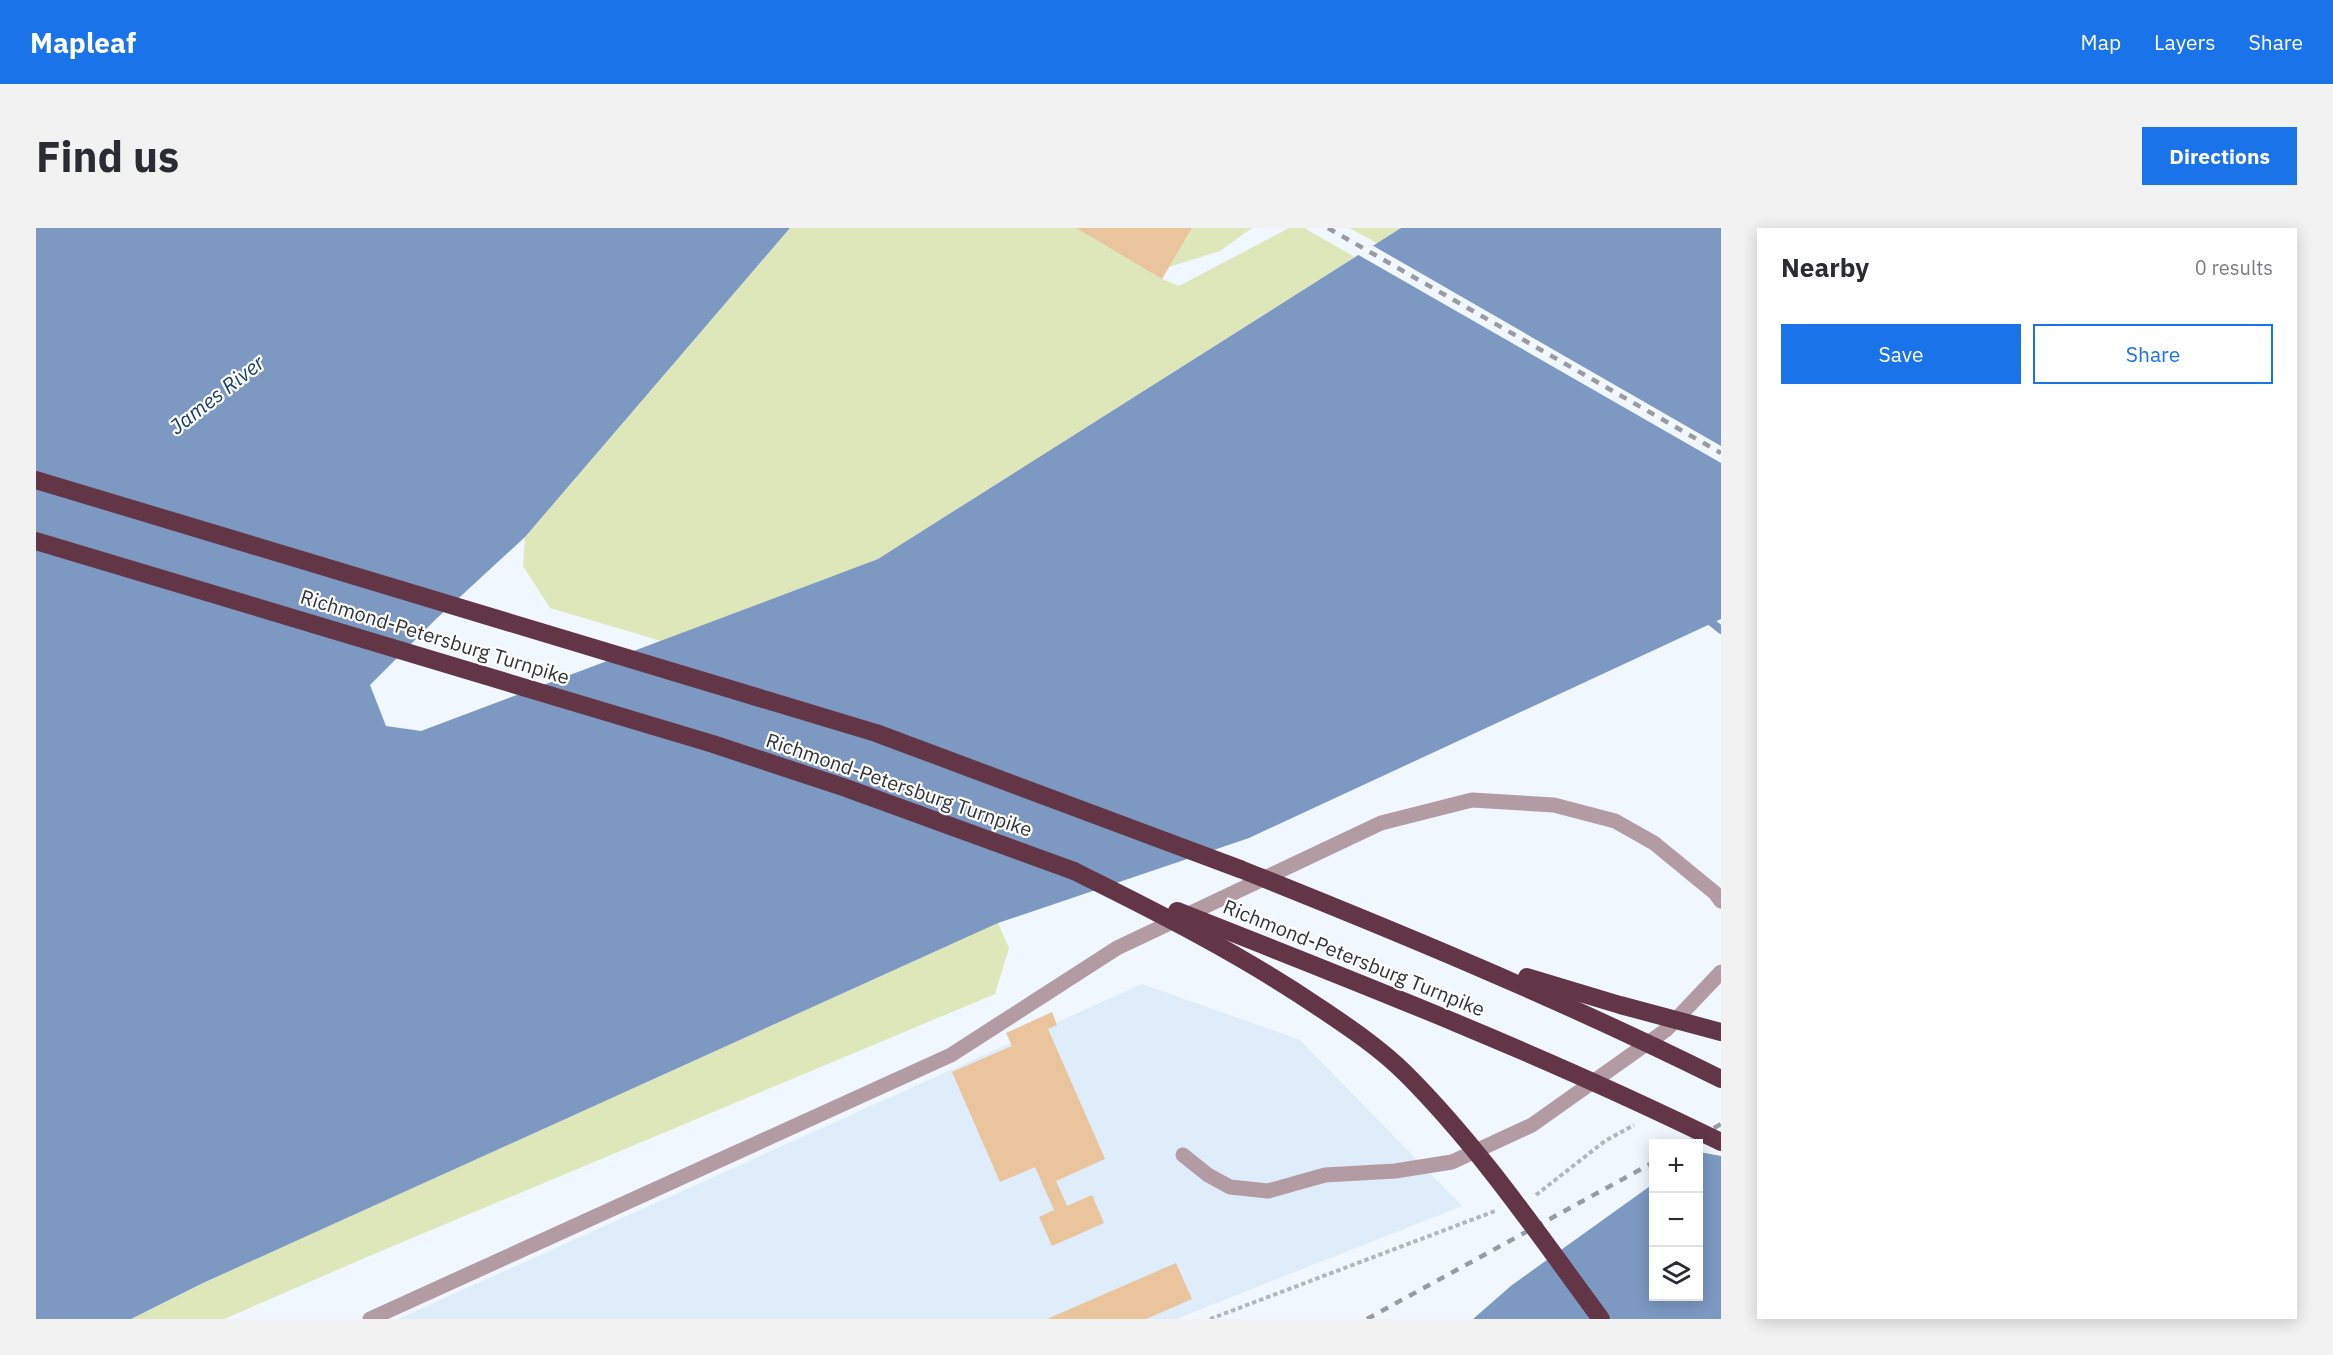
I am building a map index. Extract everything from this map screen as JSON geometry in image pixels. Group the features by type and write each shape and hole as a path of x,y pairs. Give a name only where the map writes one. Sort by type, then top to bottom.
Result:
{"highway":[{"name":"Richmond-Petersburg Turnpike","path":"36,480 876,733 1240,869 1414,939 1544,995 1721,1079"},
{"name":"Richmond-Petersburg Turnpike","path":"36,541 713,744 846,788 1074,871 1488,1036 1592,1080 1721,1142"},
{"path":"1074,871 1246,960 1354,1031 1397,1066 1449,1120 1496,1177 1601,1319"},
{"path":"1414,939 1610,1002 1721,1032"}],"lane":[{"path":"370,1319 951,1055 1117,948 1381,823 1472,800 1554,804 1615,821 1654,843 1715,893 1721,901"},
{"path":"1184,1155 1208,1175 1230,1187 1268,1191 1325,1175 1395,1171 1452,1162 1532,1125 1637,1051 1666,1030 1721,972"}],"path":[{"path":"1533,1197 1605,1141 1644,1120"},
{"path":"1210,1319 1500,1210"}],"shaded area":[{"path":"1142,984 1300,1040 1462,1206 1176,1319 398,1319"}],"green space":[{"path":"790,228 1076,228 1162,279 1179,286 1289,228 1304,228 1355,257 878,559 661,641 550,608 523,566 525,537"},
{"path":"1192,228 1252,228 1220,251 1169,267"},
{"path":"1349,228 1401,228 1377,243"},
{"path":"998,923 1009,948 995,994 224,1319 131,1319 203,1283"}],"water":[{"name":"James River","path":"36,228 790,228 525,537 435,620 370,685 386,726 421,731 878,559 1401,228 1721,228 1721,619 1249,838 998,923 203,1283 131,1319 36,1319"},
{"path":"1703,1153 1721,1156 1721,1319 1473,1319 1512,1285 1649,1187 1649,1301 1703,1301"}],"pier":[{"path":"1370,244 1721,446 1721,463 1355,253"}],"building":[{"path":"1076,228 1192,228 1162,279"},
{"path":"1052,1012 1057,1025 1048,1029 1105,1159 1056,1181 1067,1206 1092,1195 1104,1223 1052,1246 1039,1217 1054,1210 1035,1167 1000,1182 952,1072 1012,1046 1006,1033"},
{"path":"1176,1263 1192,1299 1146,1319 1047,1319"}],"waterway":[{"path":"1705,617 1721,630"}],"railway":[{"path":"1328,228 1721,453"},
{"path":"1695,1139 1721,1124"},
{"path":"1367,1319 1649,1165"}]}
